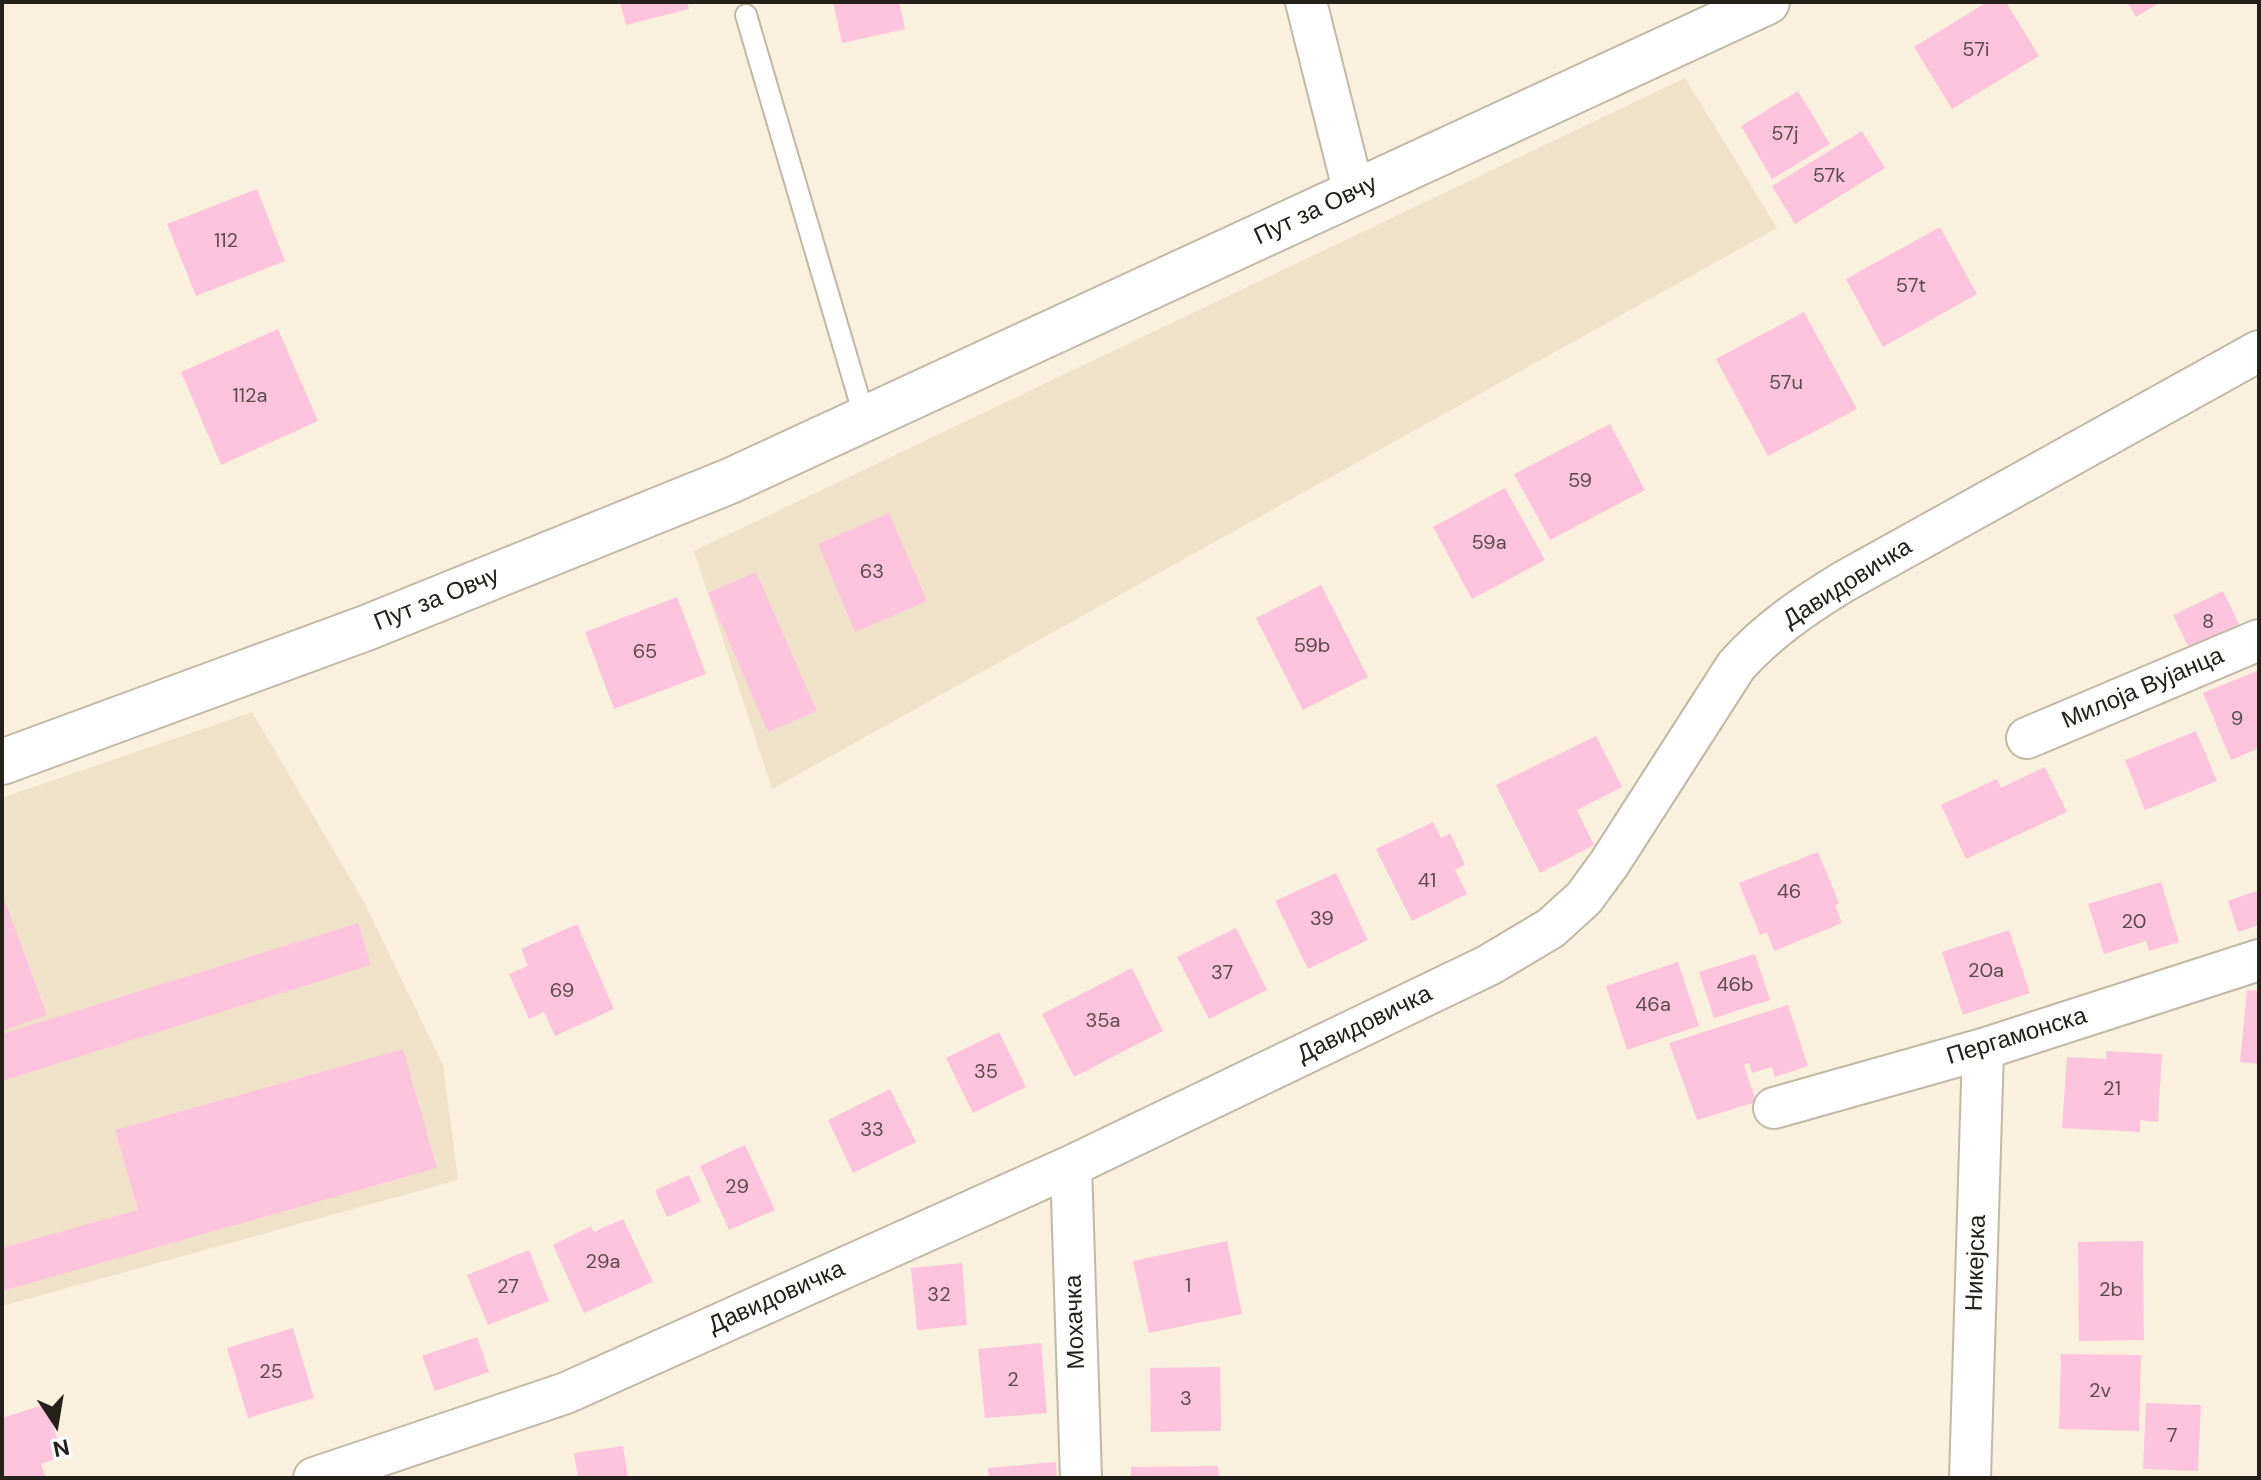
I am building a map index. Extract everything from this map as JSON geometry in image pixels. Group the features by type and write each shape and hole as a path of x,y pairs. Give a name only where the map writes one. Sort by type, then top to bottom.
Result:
{"street":[{"path":"1306,2 1354,193"},
{"name":"Пут за Овчу","path":"2,762 461,591 730,481 1767,2"},
{"name":"Давидовичка","path":"314,1478 566,1393 1071,1166 1489,965 1551,928 1584,898 1736,666 1801,608 2259,351"},
{"name":"Милоја Вујанца","path":"2027,738 2259,640"},
{"name":"Пергамонска","path":"1774,1108 1983,1049 2259,960"},
{"name":"Никејска","path":"1970,1478 1983,1049"},
{"name":"Мохачка","path":"1071,1166 1081,1478"}],"lane":[{"path":"746,15 865,419"}],"shaded area":[{"path":"1685,78 1777,228 772,789 694,551"},
{"path":"252,712 364,902 443,1065 458,1180 2,1306 2,798"}],"building":[{"path":"620,2 687,2 689,9 626,25"},
{"path":"833,2 899,2 905,29 842,43"},
{"path":"1987,2 2006,2 2039,56 1952,109 1914,47"},
{"path":"2127,2 2161,2 2136,17"},
{"path":"1798,91 1830,144 1772,179 1741,126"},
{"path":"1862,131 1885,168 1795,224 1772,186"},
{"path":"257,189 285,261 196,296 167,224"},
{"path":"1940,227 1977,294 1883,347 1846,279"},
{"path":"1804,312 1857,409 1768,456 1716,359"},
{"path":"278,329 318,421 221,465 181,372"},
{"path":"1610,424 1645,490 1550,540 1514,474"},
{"path":"1505,488 1545,560 1472,599 1433,527"},
{"path":"889,513 927,601 855,632 818,544"},
{"path":"756,572 817,711 768,732 708,593"},
{"path":"1321,585 1368,677 1303,710 1256,618"},
{"path":"2223,591 2242,630 2192,654 2173,615"},
{"path":"677,597 706,674 614,709 585,632"},
{"path":"2259,670 2259,748 2231,760 2203,693"},
{"path":"2196,731 2217,781 2145,810 2125,760"},
{"path":"1596,736 1622,787 1577,810 1594,845 1540,873 1496,785"},
{"path":"2045,767 2067,812 1966,859 1941,805 1997,779 2001,788"},
{"path":"1433,822 1441,838 1450,833 1465,865 1455,870 1467,894 1412,921 1376,849"},
{"path":"1818,852 1839,903 1835,905 1842,923 1774,951 1767,932 1760,935 1739,883"},
{"path":"1336,873 1368,940 1308,969 1275,901"},
{"path":"2161,882 2179,942 2149,951 2146,941 2104,954 2088,904"},
{"path":"2259,890 2259,925 2238,932 2228,901"},
{"path":"2,893 47,1015 2,1031"},
{"path":"358,923 371,965 2,1081 2,1034"},
{"path":"577,924 614,1009 555,1036 544,1012 529,1019 509,974 528,966 521,949"},
{"path":"1236,928 1267,990 1209,1019 1177,957"},
{"path":"2009,930 2030,993 1963,1015 1942,952"},
{"path":"1755,954 1770,1000 1714,1018 1699,972"},
{"path":"1678,962 1699,1026 1627,1050 1606,986"},
{"path":"1132,968 1163,1031 1074,1077 1042,1014"},
{"path":"2247,990 2259,991 2259,1064 2240,1062"},
{"path":"1788,1005 1808,1066 1775,1077 1772,1067 1752,1073 1749,1063 1744,1065 1756,1102 1697,1120 1669,1043"},
{"path":"999,1032 1026,1087 973,1113 946,1058"},
{"path":"403,1049 437,1168 2,1291 2,1248 138,1210 115,1130"},
{"path":"2106,1051 2162,1054 2158,1122 2140,1120 2140,1132 2062,1128 2067,1057 2106,1059"},
{"path":"890,1089 916,1142 853,1173 828,1120"},
{"path":"745,1145 775,1210 729,1230 700,1166"},
{"path":"689,1175 701,1202 667,1217 655,1190"},
{"path":"623,1219 653,1282 584,1313 553,1245 591,1226 594,1232"},
{"path":"1227,1241 1242,1314 1149,1333 1133,1261"},
{"path":"2143,1241 2144,1340 2079,1341 2078,1242"},
{"path":"529,1250 549,1301 488,1325 467,1275"},
{"path":"962,1263 967,1325 917,1330 911,1268"},
{"path":"293,1328 314,1398 248,1418 227,1348"},
{"path":"477,1337 489,1372 435,1391 422,1356"},
{"path":"1041,1343 1047,1413 985,1418 978,1349"},
{"path":"2061,1354 2141,1355 2139,1431 2059,1429"},
{"path":"1220,1367 1221,1431 1151,1432 1150,1368"},
{"path":"2146,1403 2201,1405 2198,1471 2143,1469"},
{"path":"46,1404 63,1457 41,1464 46,1478 2,1478 2,1418"},
{"path":"623,1446 628,1478 578,1478 574,1453"},
{"path":"1056,1462 1057,1478 989,1478 988,1468"},
{"path":"1218,1466 1219,1478 1131,1478 1131,1467"}]}
